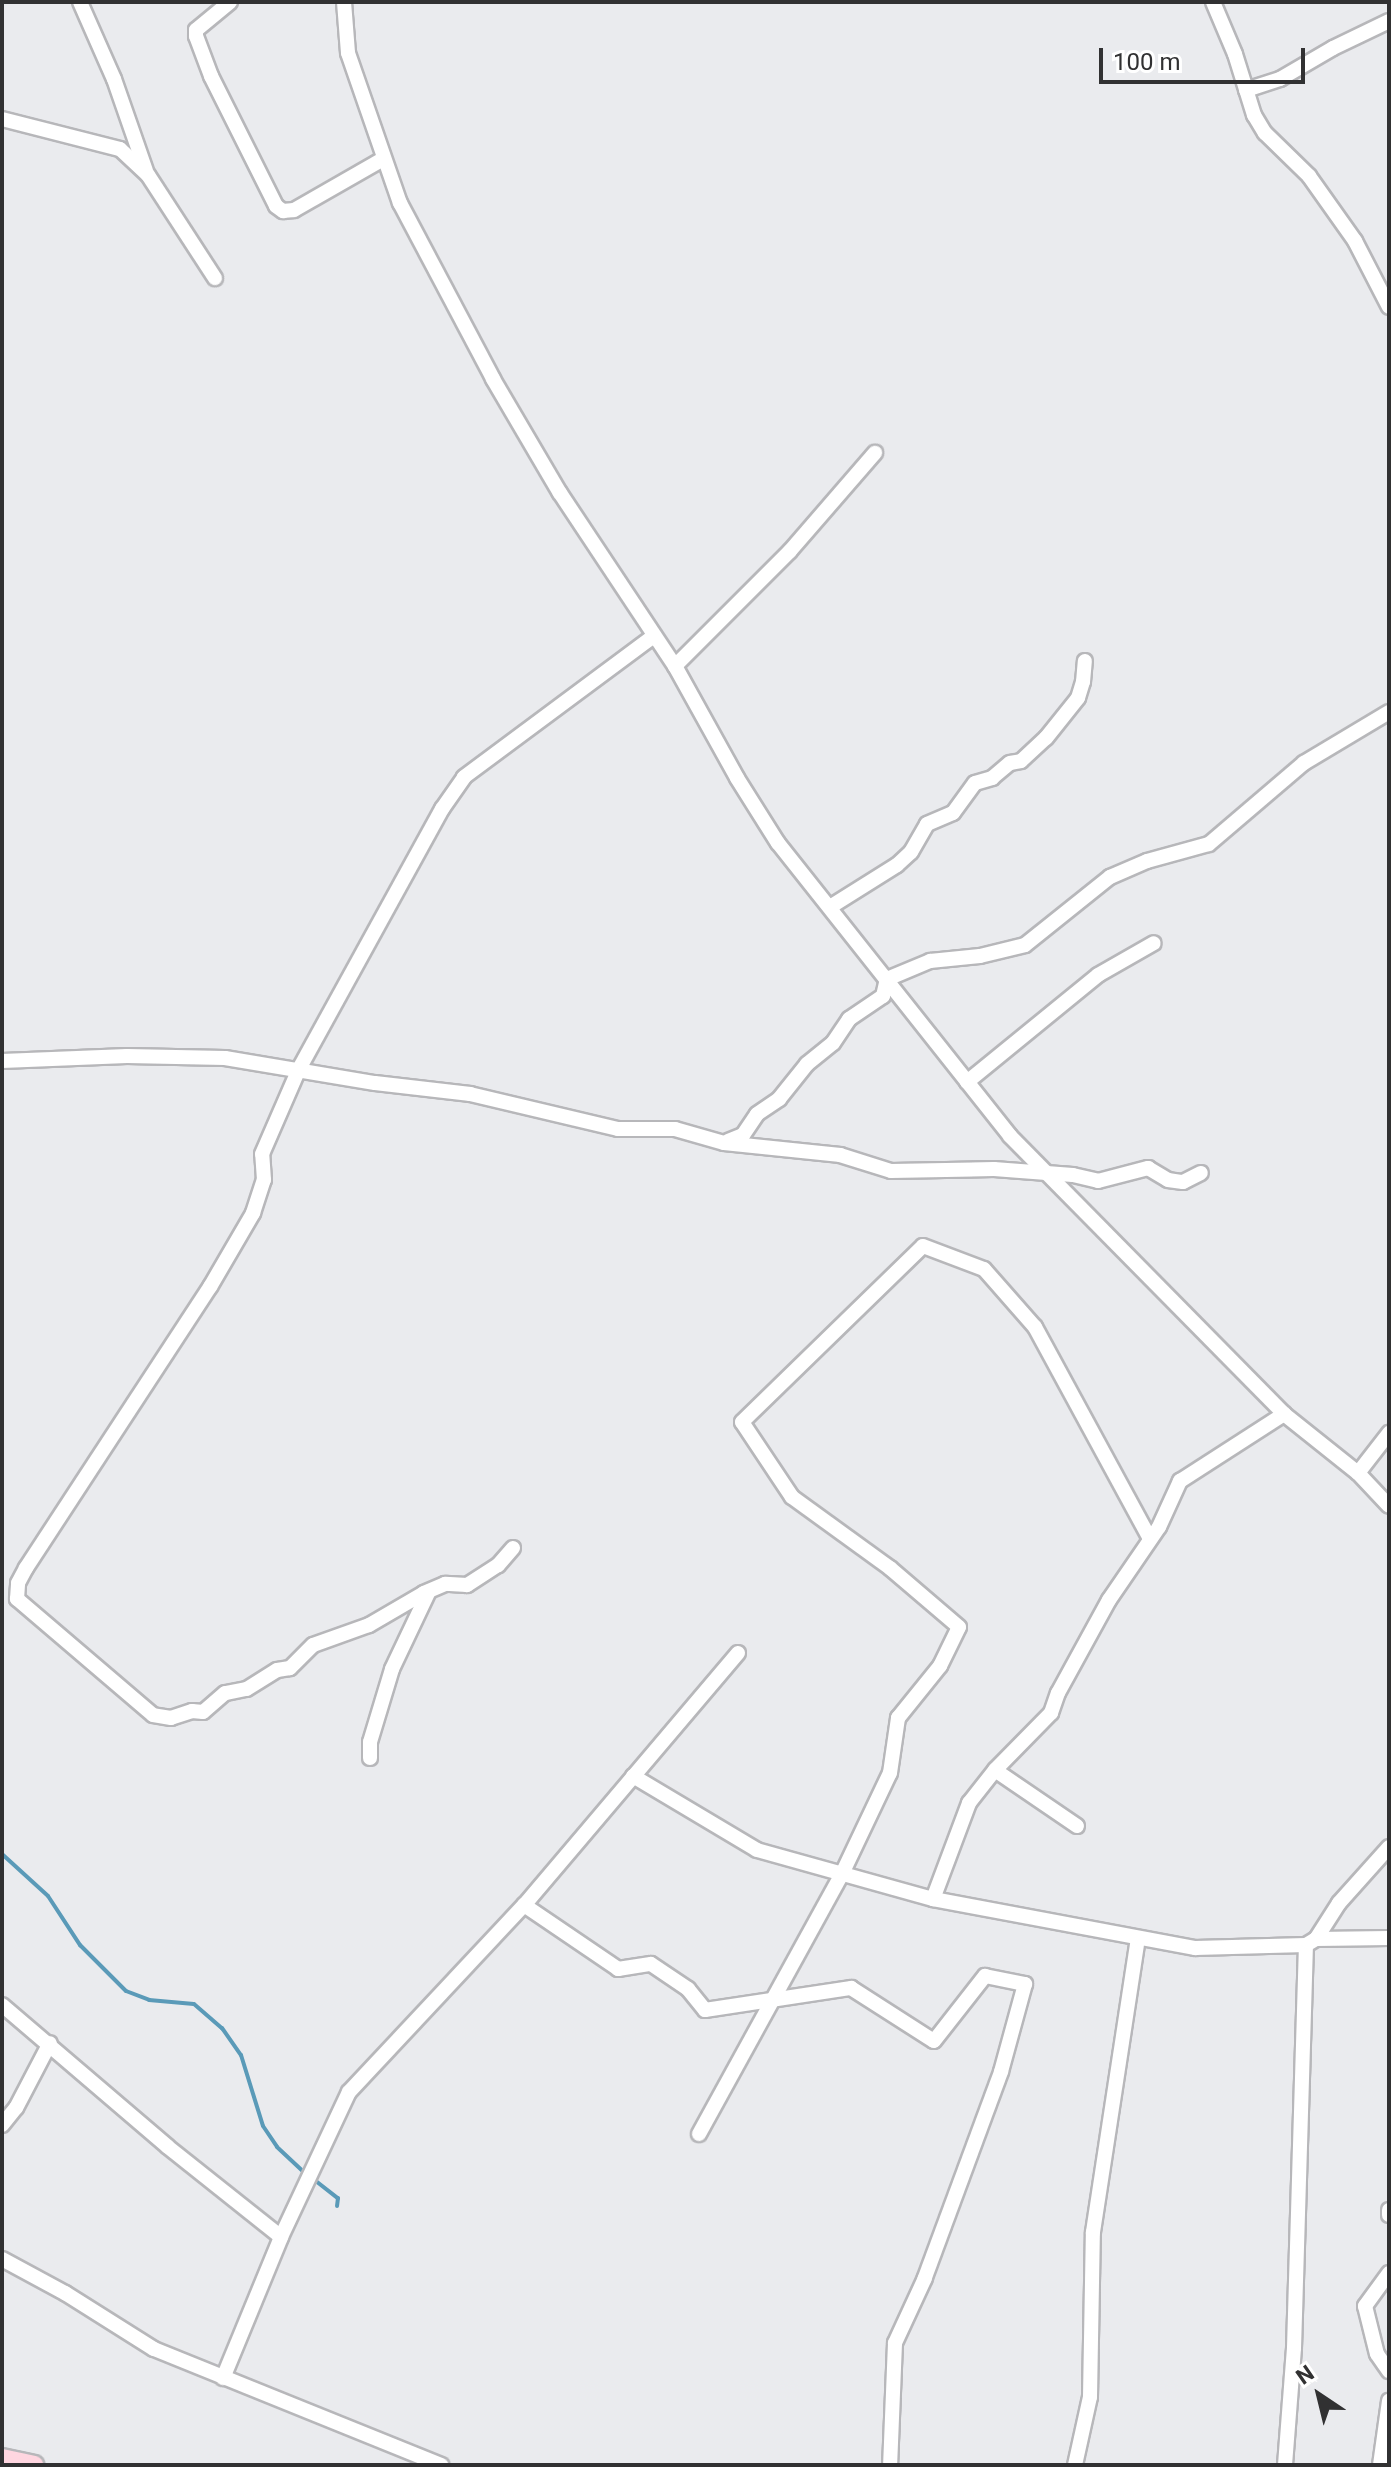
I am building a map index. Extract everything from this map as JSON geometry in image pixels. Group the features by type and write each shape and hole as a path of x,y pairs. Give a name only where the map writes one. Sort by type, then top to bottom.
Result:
{"main road":[{"path":"2,2458 34,2465"}],"street":[{"path":"80,2 114,79 148,175 215,278"},
{"path":"230,2 196,30 196,36 211,76 276,206 283,211 294,210 383,159"},
{"path":"344,2 348,53 400,203 493,379 560,493 675,666 770,830 967,1082 1047,1176 1284,1414 1358,1473 1389,1506"},
{"path":"1213,2 1247,99 1265,133 1309,176 1355,241 1389,307"},
{"path":"1246,90 1290,75 1333,48 1389,21"},
{"path":"2,119 120,149 148,175"},
{"path":"675,666 790,551 875,453"},
{"path":"513,1548 498,1565 467,1585 445,1584 429,1591 369,1625 313,1645 290,1668 277,1670 246,1689 225,1693 203,1712 192,1711 171,1718 153,1715 17,1599 18,1583 26,1568 210,1287 253,1213 264,1180 262,1154 299,1069 442,809 464,777 654,636"},
{"path":"830,907 897,865 911,852 927,824 953,813 975,783 992,778 1010,763 1021,761 1046,738 1078,698 1085,661"},
{"path":"887,979 930,961 980,956 1025,945 1110,877 1147,861 1209,844 1304,763 1389,712"},
{"path":"967,1082 1098,975 1154,943"},
{"path":"724,1143 743,1135 757,1114 779,1099 807,1064 833,1043 849,1019 883,996 887,979"},
{"path":"2,1061 127,1056 225,1058 470,1094 618,1129 675,1129 724,1143 840,1155 891,1171 994,1169 1047,1176 1073,1175 1098,1181 1148,1168 1168,1180 1183,1182 1201,1173"},
{"path":"699,2134 841,1876 890,1773 898,1718 940,1666 959,1627 890,1568 792,1497 742,1422 923,1246 984,1269 1035,1327 1150,1539"},
{"path":"933,1899 969,1803 995,1770 1051,1713 1058,1693 1109,1600 1173,1501 1180,1481 1284,1414"},
{"path":"1358,1473 1389,1433"},
{"path":"370,1758 370,1742 392,1669 429,1591"},
{"path":"223,2378 281,2237 349,2092 524,1905 738,1653"},
{"path":"995,1770 1077,1826"},
{"path":"633,1776 757,1850 841,1876 933,1899 1195,1948 1389,1938"},
{"path":"1285,2465 1294,2348 1311,1942 1339,1903 1389,1847"},
{"path":"524,1905 618,1969 651,1964 688,1989 705,2010 851,1988 934,2041 985,1976 1025,1984 1001,2072 925,2278 895,2343 890,2465"},
{"path":"1075,2465 1090,2397 1093,2232 1138,1939"},
{"path":"2,2005 168,2147 281,2237"},
{"path":"2,2125 16,2108 50,2043"},
{"path":"2,2259 65,2293 154,2349 441,2465"},
{"path":"1389,2273 1365,2306 1377,2354 1389,2371"},
{"path":"1380,2465 1389,2401"}],"waterway":[{"path":"2,1854 48,1896 80,1945 126,1991 149,2000 194,2004 222,2028 241,2055 263,2126 277,2147 305,2173"},
{"path":"312,2178 338,2198 337,2206"}]}
